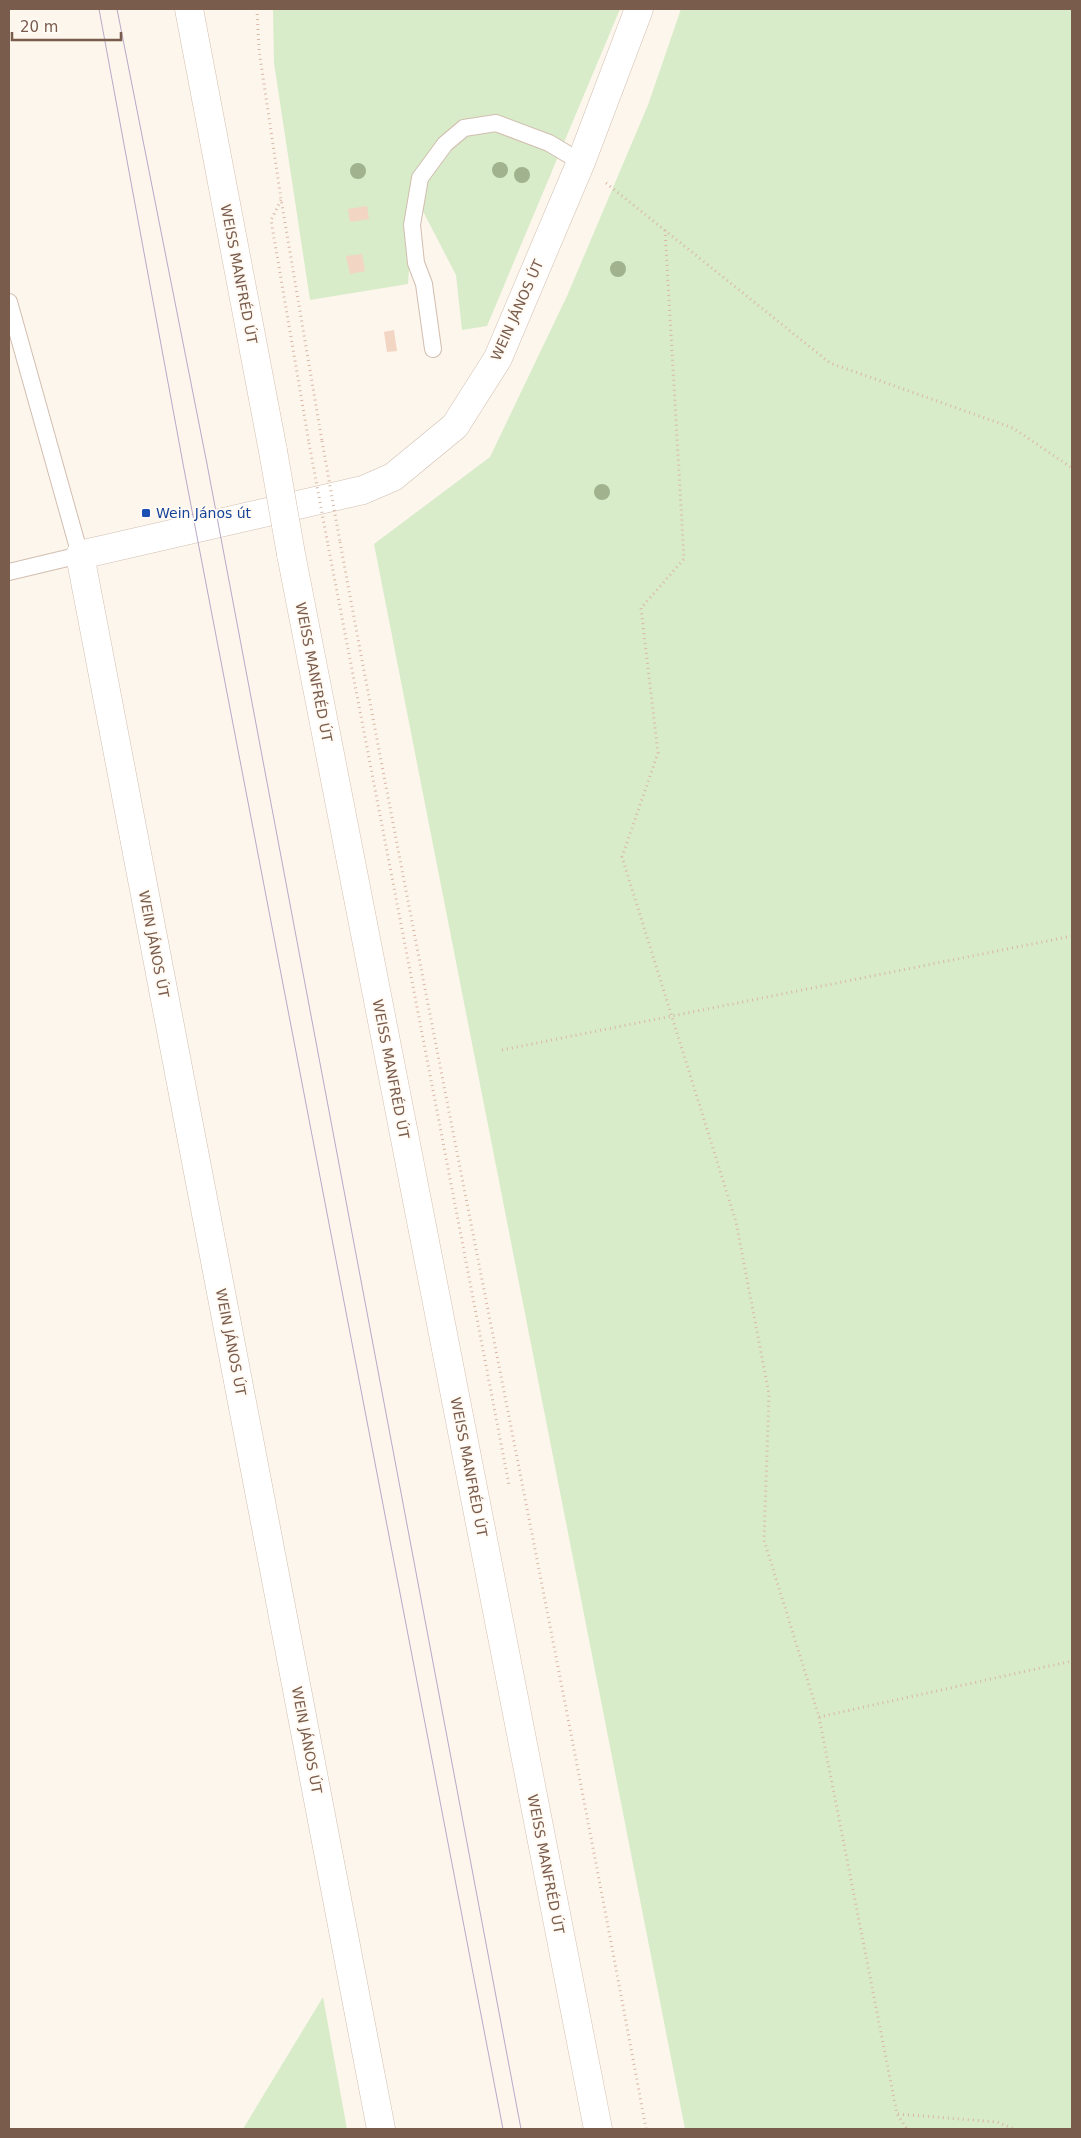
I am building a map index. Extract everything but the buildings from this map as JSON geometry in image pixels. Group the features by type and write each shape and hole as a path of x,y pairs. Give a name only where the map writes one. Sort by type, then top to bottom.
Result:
{"street":[{"name":"WEISS MANFRÉD ÚT","path":"189,9 291,554 598,2129"},
{"name":"WEIN JÁNOS ÚT","path":"382,2129 80,555 363,490 393,477 455,426 498,358 581,162 639,9"}],"lane":[{"path":"434,349 424,284 416,263 412,225 420,178 444,144 464,128 496,123 550,143 581,162"},
{"path":"9,302 80,555"},
{"name":"WEIN JÁNOS ÚT","path":"9,572 80,555"}],"path":[{"path":"257,9 259,50 281,199 340,542 396,842 606,1915 646,2129"},
{"path":"581,162 830,363 1013,428 1072,468"},
{"path":"281,199 270,220 309,443 510,1494"},
{"path":"665,230 684,559 640,608 658,753 622,857 736,1222 769,1394 764,1540 819,1717 897,2114 907,2129"},
{"path":"502,1050 1072,936"},
{"path":"819,1717 1072,1661"},
{"path":"897,2114 997,2122 1014,2129"}],"green space":[{"path":"273,9 620,9 487,326 462,330 456,275 414,194 408,284 310,300 274,63"},
{"path":"681,9 1072,9 1072,2129 685,2129 374,544 490,457 567,296 648,105"},
{"path":"323,1997 347,2129 243,2129"}],"tram line":[{"path":"99,9 184,469 503,2129"},
{"path":"117,9 207,464 521,2129"}],"place":[{"name":"Wein János út","path":"146,513"}]}
